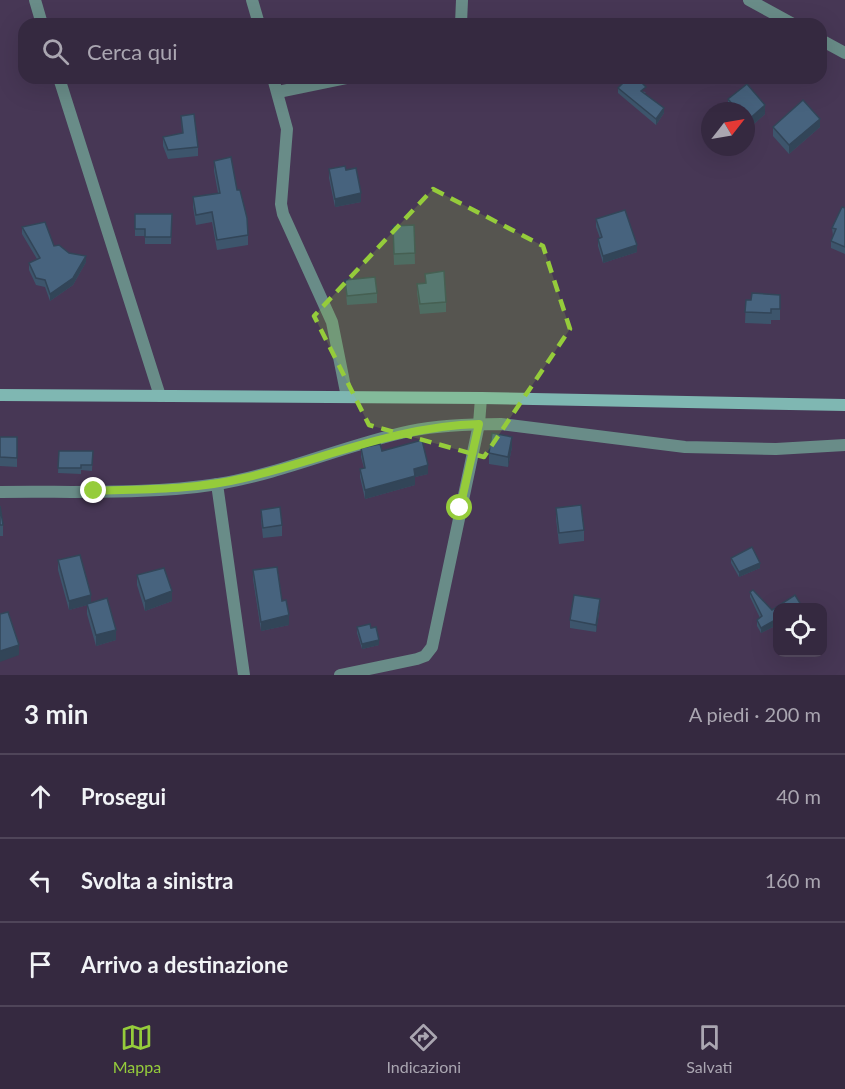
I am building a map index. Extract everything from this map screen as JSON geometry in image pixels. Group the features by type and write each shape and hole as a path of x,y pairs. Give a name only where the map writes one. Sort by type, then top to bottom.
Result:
{"main road":[{"path":"0,395 481,398 845,405"}],"street":[{"path":"35,0 40,18"},
{"path":"252,0 257,18"},
{"path":"461,18 462,0"},
{"path":"749,0 782,18"},
{"path":"827,43 845,53"},
{"path":"61,84 160,396"},
{"path":"275,84 287,129 281,204 283,214 332,322 348,397"},
{"path":"278,92 317,84"},
{"path":"340,675 417,659 425,656 432,647 479,424 481,398"},
{"path":"0,492 94,491 216,484 297,464 412,430 479,424 501,424 685,447 776,449 845,445"},
{"path":"216,484 244,675"}],"highlighted area":[{"path":"433,189 543,246 570,329 484,457 369,425 314,316"}],"building":[{"path":"622,84 643,84 646,87 641,91 664,108 656,119 618,88"},
{"path":"747,84 765,105 755,114 755,102 730,102 728,99"},
{"path":"803,100 820,119 789,145 773,127"},
{"path":"194,114 198,147 168,150 163,137 183,133 181,116"},
{"path":"231,157 237,190 240,190 247,218 248,235 217,240 212,212 196,215 193,197 220,193 214,161"},
{"path":"345,166 346,170 356,168 361,193 335,199 329,169"},
{"path":"842,207 845,208 845,247 831,241 836,229 832,228"},
{"path":"625,210 637,245 603,256 598,239 602,237 596,219"},
{"path":"135,214 172,214 171,237 145,237 145,229 135,229"},
{"path":"45,222 54,246 59,245 69,253 86,256 73,278 50,294 45,280 36,278 29,263 40,258 22,227"},
{"path":"414,225 415,253 394,254 393,226"},
{"path":"444,271 446,302 420,304 417,284 426,283 425,274"},
{"path":"375,277 377,293 347,296 345,280"},
{"path":"752,293 780,295 780,309 771,309 771,313 745,312 746,300 751,300"},
{"path":"492,433 512,437 508,457 489,453"},
{"path":"0,437 17,437 17,458 0,457"},
{"path":"422,440 428,465 414,469 415,476 365,490 360,469 365,468 361,448 380,444 382,451"},
{"path":"59,451 93,451 92,465 81,465 81,468 58,468"},
{"path":"581,505 584,530 559,533 556,508"},
{"path":"0,506 3,525 0,525"},
{"path":"280,507 282,525 263,528 261,510"},
{"path":"752,547 760,563 739,572 731,558"},
{"path":"80,555 91,595 69,601 58,560"},
{"path":"277,567 282,601 286,600 289,615 261,622 253,570"},
{"path":"164,568 172,591 145,601 137,575"},
{"path":"753,590 773,609 773,621 761,628 757,620 762,616 750,592"},
{"path":"574,595 600,599 596,625 570,620"},
{"path":"795,595 800,603 783,603"},
{"path":"107,598 116,630 96,635 87,604"},
{"path":"8,612 19,645 0,651 0,614"},
{"path":"370,624 371,628 376,627 379,640 362,644 357,627"}],"route":[{"path":"94,491 216,484 297,464 412,430 479,424 460,508"}]}
